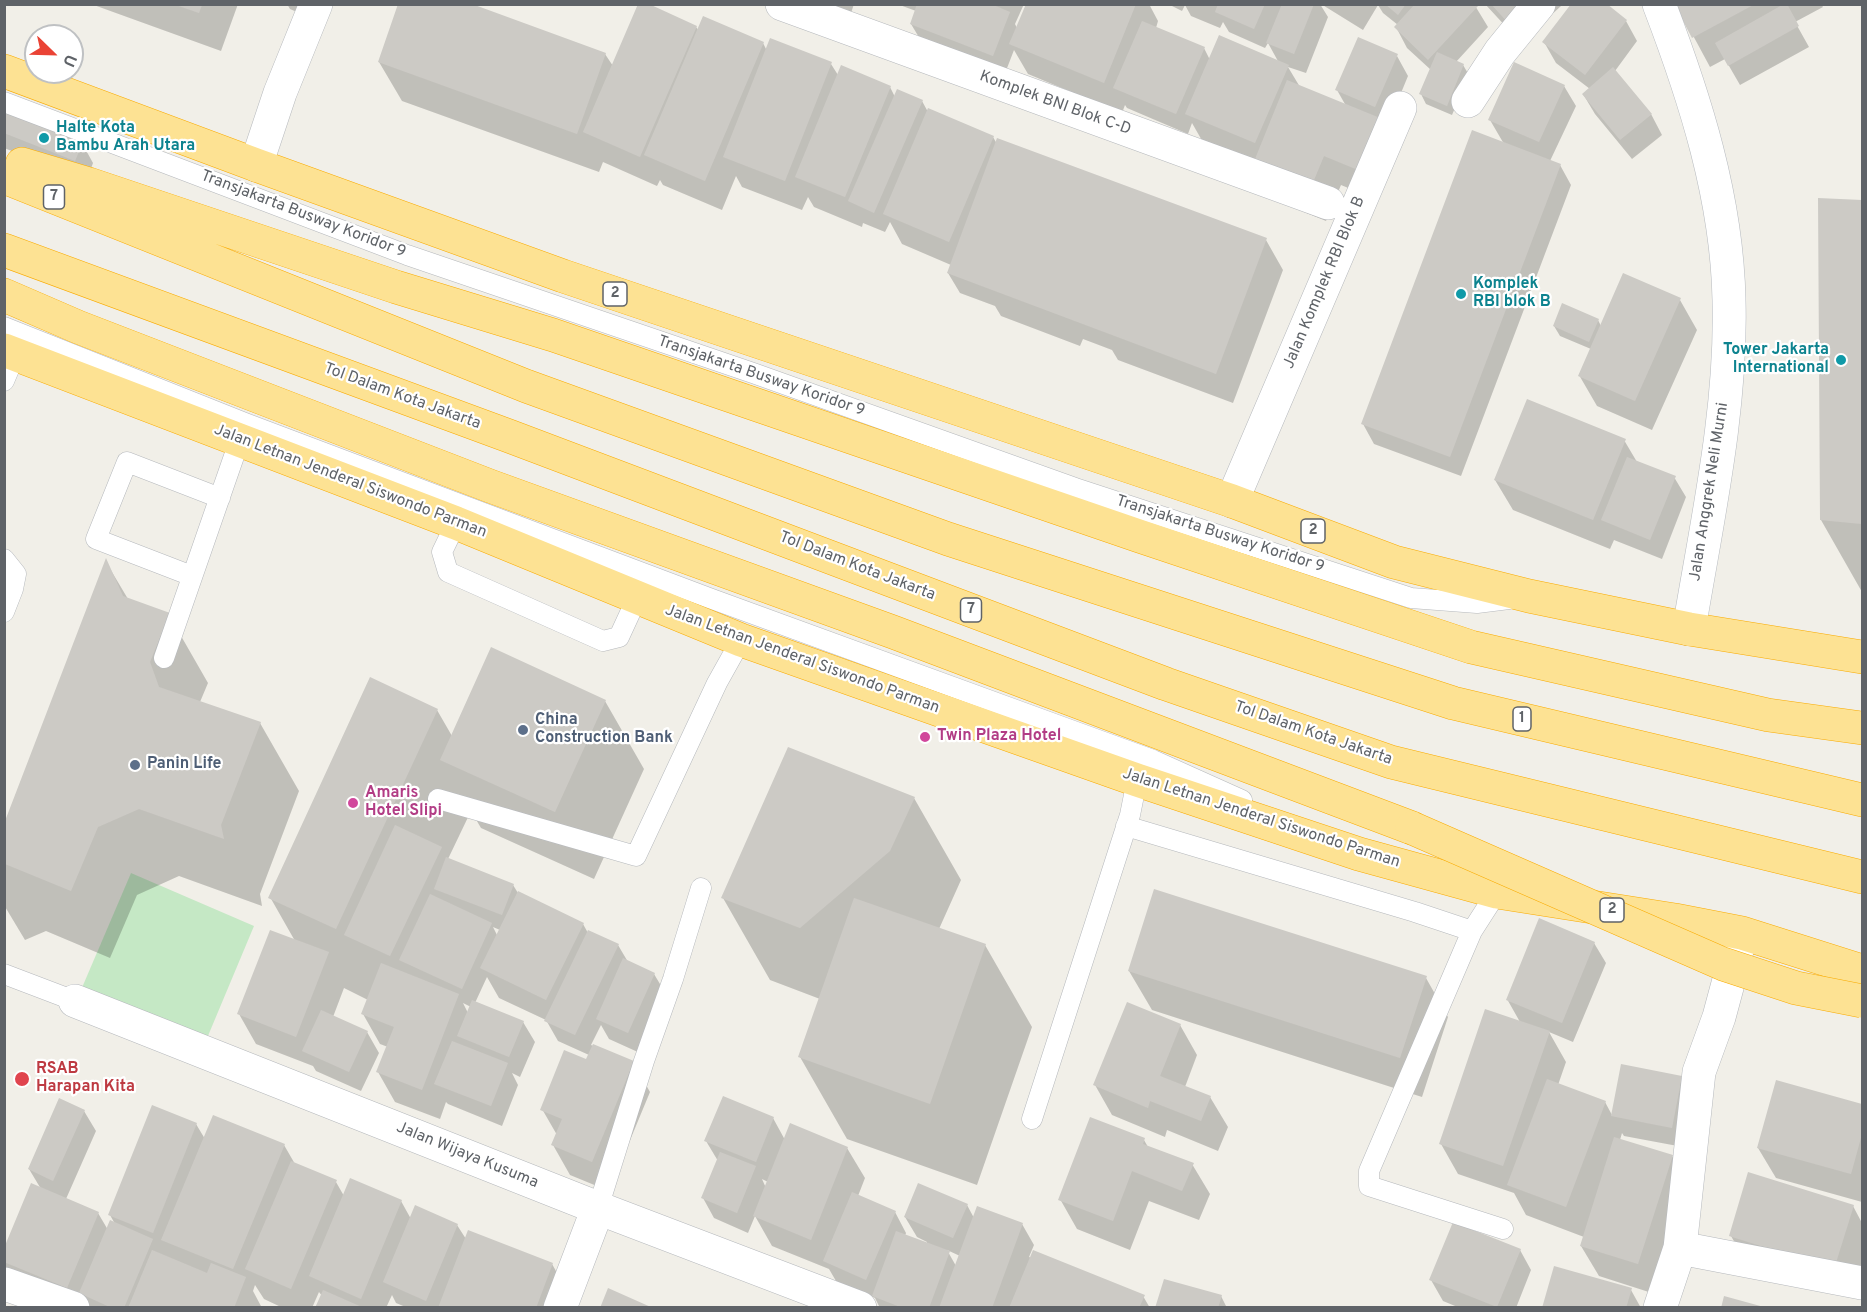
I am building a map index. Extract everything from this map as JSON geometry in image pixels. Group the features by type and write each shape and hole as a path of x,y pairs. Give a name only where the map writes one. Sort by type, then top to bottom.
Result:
{"highway":[{"name":"2","path":"4,71 563,276 1232,501 1394,562 1529,596 1689,628 1816,651 1863,657"},
{"path":"4,160 89,184 396,287 552,335 1471,647 1768,715 1863,728"},
{"name":"7","path":"4,177 526,386 948,539 1187,618"},
{"name":"Tol Dalam Kota Jakarta","path":"4,250 1166,684 1391,762 1863,877"},
{"path":"4,295 78,327 479,481 893,632 1412,828 1723,964 1796,988 1863,1001"},
{"name":"Jalan Letnan Jenderal Siswondo Parman","path":"7,353 240,439 456,523 741,640 1137,780 1359,854 1497,892 1742,933 1863,971"},
{"name":"1","path":"1187,618 1453,703 1863,800"},
{"name":"2","path":"1816,651 1863,677"}],"street":[{"path":"256,165 280,93 316,4"},
{"name":"Komplek BNI Blok C-D","path":"782,4 1328,203"},
{"path":"1468,101 1500,52 1539,4"},
{"name":"Jalan Anggrek Neli Murni","path":"1659,4 1677,50 1716,188 1729,299 1724,417 1689,628"},
{"name":"Jalan Komplek RBI Blok B","path":"1232,501 1400,108"},
{"path":"1660,1308 1680,1248 1699,1072 1719,1017 1742,933"},
{"name":"Jalan Wijaya Kusuma","path":"75,1001 598,1208 860,1308"},
{"path":"560,1308 598,1208"},
{"path":"1680,1248 1863,1283"},
{"path":"5,1284 73,1308"}],"lane":[{"name":"Transjakarta Busway Koridor 9","path":"4,102 407,255 753,373 1075,488 1411,598 1477,603 1529,596"},
{"path":"7,353 245,423 723,603 1153,760 1359,854"},
{"path":"164,658 240,439"},
{"path":"192,576 96,539 127,462 220,498"},
{"path":"456,523 442,552 448,572 603,641 619,637 637,598"},
{"path":"4,559 16,574 4,612"},
{"path":"438,799 636,856 717,682 741,640"},
{"path":"1032,1119 1126,826 1137,780"},
{"path":"1126,826 1472,931"},
{"path":"598,1208 701,888"},
{"path":"1497,892 1472,931 1369,1171 1369,1186 1503,1229"},
{"path":"4,974 75,1001"}],"green space":[{"path":"131,873 254,926 205,1043 81,990"}],"building":[{"path":"398,4 472,4 606,53 577,134 378,62"},
{"path":"638,4 649,4 697,26 640,157 583,132"},
{"path":"917,4 991,4 1010,12 993,56 910,24"},
{"path":"1026,4 1136,4 1104,83 1009,44"},
{"path":"1218,4 1265,4 1254,29 1215,12"},
{"path":"1282,4 1314,4 1294,54 1266,43"},
{"path":"1385,4 1406,4 1398,15"},
{"path":"1415,4 1476,4 1478,6 1428,60 1394,27"},
{"path":"1491,4 1530,4 1509,24"},
{"path":"1571,4 1607,4 1627,20 1585,75 1542,42"},
{"path":"1674,4 1755,4 1692,38"},
{"path":"1787,4 1799,26 1728,66 1715,43"},
{"path":"176,5 202,5 199,13"},
{"path":"703,16 764,42 705,181 644,155"},
{"path":"1142,21 1205,47 1176,114 1113,88"},
{"path":"1219,35 1289,65 1255,143 1185,114"},
{"path":"1358,37 1398,54 1375,107 1335,90"},
{"path":"770,38 832,62 785,181 723,157"},
{"path":"1437,52 1464,64 1447,106 1419,94"},
{"path":"1514,62 1565,85 1539,142 1488,120"},
{"path":"841,65 891,86 845,197 795,177"},
{"path":"1613,67 1652,114 1620,140 1582,94"},
{"path":"1287,80 1380,118 1358,170 1324,156 1309,192 1251,169"},
{"path":"897,89 923,100 874,213 848,201"},
{"path":"928,108 994,136 949,242 883,214"},
{"name":"Halte Kota Bambu Arah Utara","path":"4,111 83,142 75,161 4,133"},
{"name":"Komplek RBI blok B","path":"1472,130 1561,164 1450,457 1361,424"},
{"path":"997,138 1267,238 1216,374 947,273"},
{"name":"Tower Jakarta International","path":"1818,198 1862,200 1862,524 1820,520"},
{"path":"1623,273 1681,298 1635,401 1578,376"},
{"path":"1562,303 1599,319 1589,342 1553,326"},
{"path":"1527,399 1626,439 1593,520 1494,480"},
{"path":"1627,457 1676,476 1650,540 1601,520"},
{"name":"Panin Life","path":"106,558 123,596 170,613 150,662 159,687 261,722 221,825 224,839 139,809 98,827 71,891 5,864 5,821"},
{"name":"China Construction Bank","path":"491,647 606,700 555,812 440,760"},
{"name":"Amaris Hotel Slipi","path":"370,677 438,709 336,929 268,898"},
{"path":"788,747 915,797 890,851 800,928 721,898"},
{"path":"395,825 442,847 390,956 344,935"},
{"path":"446,857 514,884 502,915 434,889"},
{"path":"1154,889 1427,976 1400,1058 1128,971"},
{"path":"518,891 584,923 546,1000 480,968"},
{"path":"430,894 492,923 462,989 399,960"},
{"path":"854,898 986,944 930,1104 798,1057"},
{"path":"1539,918 1595,942 1562,1023 1506,1000"},
{"path":"270,930 329,952 296,1037 237,1014"},
{"path":"588,930 619,944 575,1035 544,1021"},
{"path":"623,958 655,973 628,1033 596,1019"},
{"path":"381,963 459,994 422,1090 376,1072 394,1027 361,1014"},
{"path":"472,1000 524,1021 509,1057 457,1036"},
{"path":"1127,1002 1181,1024 1160,1076 1211,1096 1201,1121 1150,1101 1148,1108 1093,1085"},
{"path":"1485,1009 1550,1031 1503,1166 1439,1144"},
{"path":"321,1010 368,1031 349,1072 302,1051"},
{"path":"452,1041 508,1063 491,1106 434,1084"},
{"path":"593,1044 634,1061 592,1162 551,1145 562,1119 540,1110 564,1050 586,1059"},
{"path":"1621,1064 1682,1076 1672,1128 1611,1116"},
{"path":"1547,1079 1606,1101 1566,1207 1507,1185"},
{"path":"1776,1080 1862,1104 1862,1134 1851,1174 1757,1148"},
{"path":"723,1096 774,1117 756,1162 704,1141"},
{"path":"59,1098 85,1110 53,1181 28,1169"},
{"path":"152,1105 197,1123 153,1233 108,1215"},
{"path":"213,1115 285,1144 233,1269 161,1240"},
{"path":"1090,1117 1145,1138 1143,1144 1194,1163 1182,1191 1132,1171 1113,1221 1058,1200"},
{"path":"790,1123 848,1147 811,1240 753,1216"},
{"path":"1614,1137 1673,1155 1638,1264 1580,1246"},
{"path":"720,1152 756,1166 737,1213 701,1198"},
{"path":"291,1161 337,1180 291,1289 245,1269"},
{"path":"1748,1172 1854,1205 1834,1269 1729,1236"},
{"path":"350,1178 402,1200 361,1299 309,1276"},
{"path":"31,1183 99,1212 67,1288 4,1262 4,1248"},
{"path":"918,1183 968,1204 953,1238 904,1217"},
{"path":"852,1192 896,1211 866,1280 823,1261"},
{"path":"415,1205 458,1224 426,1301 383,1282"},
{"path":"977,1206 1023,1223 992,1308 939,1308"},
{"path":"110,1220 153,1239 124,1308 112,1308 79,1293"},
{"path":"1453,1222 1521,1249 1497,1307 1429,1280"},
{"path":"468,1230 553,1263 536,1308 438,1308"},
{"path":"896,1231 950,1251 929,1308 903,1308 872,1296"},
{"path":"152,1250 207,1273 211,1263 246,1277 234,1308 128,1308"},
{"path":"1033,1250 1145,1295 1139,1308 1009,1308"},
{"path":"1554,1266 1632,1288 1626,1308 1542,1308"},
{"path":"1164,1279 1222,1295 1218,1308 1155,1308"},
{"path":"608,1288 653,1308 600,1308"},
{"path":"323,1290 364,1308 315,1308"},
{"path":"1724,1296 1764,1307 1764,1308 1721,1308"}],"place":[{"name":"Halte Kota Bambu Arah Utara","path":"44,138"},
{"name":"Komplek RBI blok B","path":"1461,294"},
{"name":"Tower Jakarta International","path":"1841,360"},
{"name":"China Construction Bank","path":"523,730"},
{"name":"Twin Plaza Hotel","path":"925,737"},
{"name":"Panin Life","path":"135,765"},
{"name":"Amaris Hotel Slipi","path":"353,803"},
{"name":"RSAB Harapan Kita","path":"22,1079"}]}
